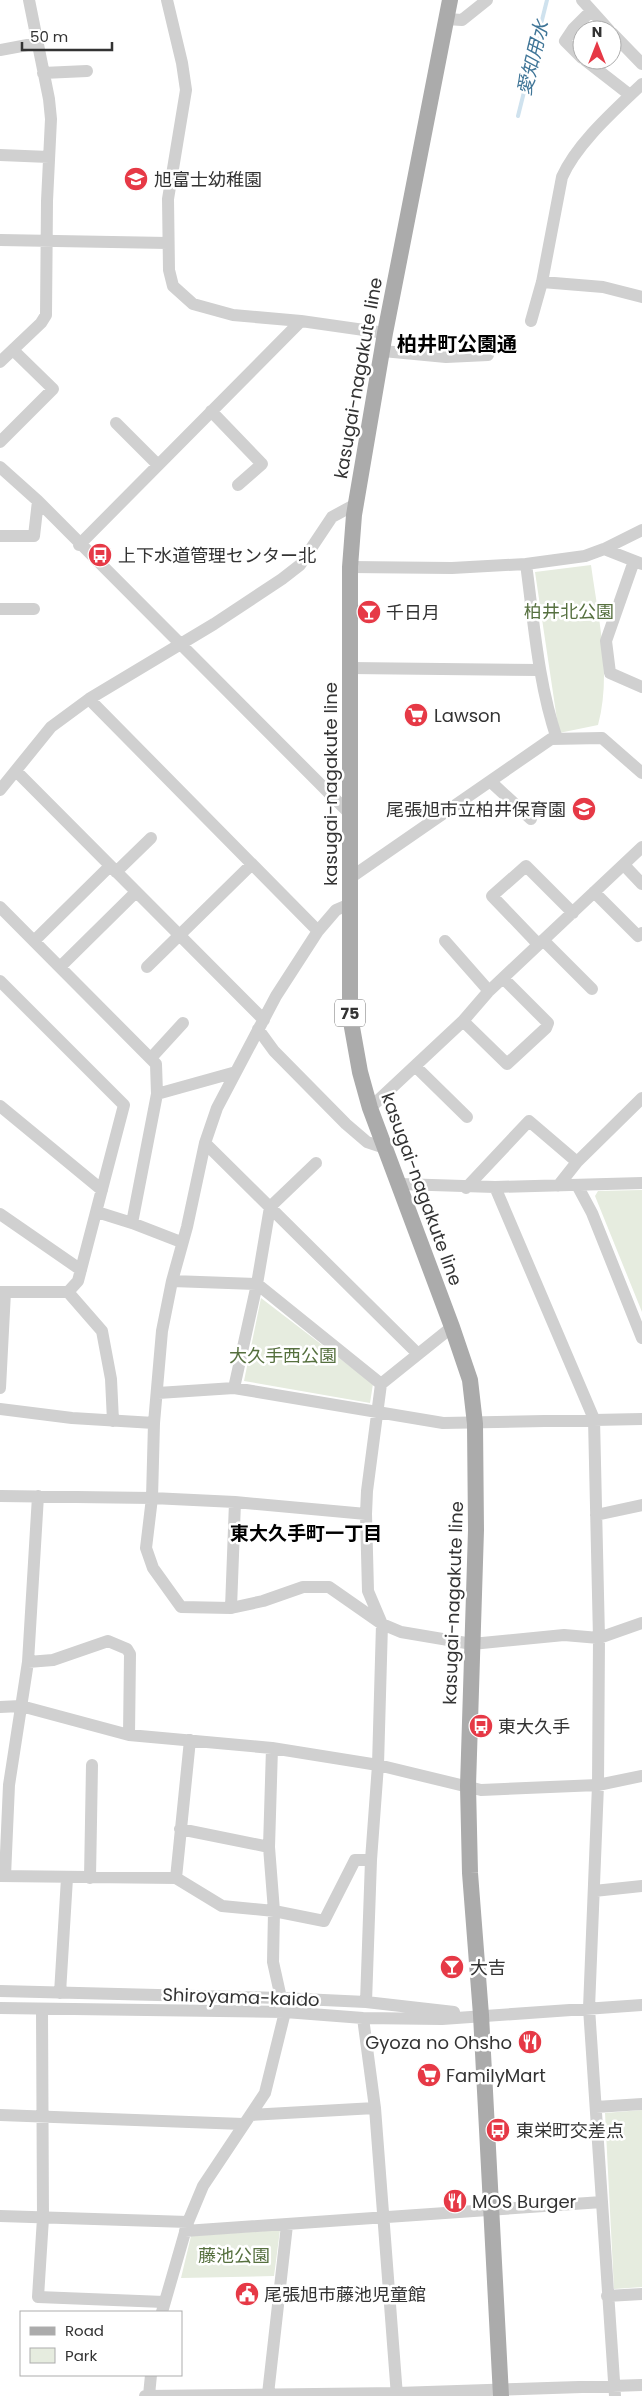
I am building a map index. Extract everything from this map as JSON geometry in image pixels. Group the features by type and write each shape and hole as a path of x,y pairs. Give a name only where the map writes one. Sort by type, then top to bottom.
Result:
{"main road":[{"name":"kasugai-nagakute line","path":"450,0 385,333 356,504 350,567 350,1016 360,1072 370,1108 400,1184 470,1380 475,1424 476,1530 468,1786 470,1873 481,2015 500,2392"}],"street":[{"path":"0,362 41,323 46,315 46,241 50,119 44,73 29,0"},
{"path":"167,0 182,63 186,90 168,199 169,270 173,286 193,304 233,315 301,321 385,333"},
{"path":"447,19 462,20 486,0"},
{"path":"582,0 600,20"},
{"path":"582,20 592,11"},
{"path":"572,30 565,41 572,48"},
{"path":"0,50 38,43"},
{"path":"622,43 642,64"},
{"path":"44,73 87,70"},
{"path":"597,70 630,95"},
{"path":"531,321 542,282 555,212 566,167 581,146 642,84"},
{"path":"0,155 49,157"},
{"path":"0,240 168,243"},
{"path":"542,282 602,287 642,297"},
{"path":"79,545 301,321"},
{"path":"0,442 53,389 13,350"},
{"path":"383,351 446,357 488,355"},
{"path":"211,411 262,464 238,485"},
{"path":"116,423 158,465"},
{"path":"0,467 38,501 79,545 350,814"},
{"path":"0,536 34,536 38,501"},
{"path":"0,790 51,727 89,699 180,645 294,570 300,565 332,517 356,504"},
{"path":"350,567 489,567 526,564 585,556 604,549 642,530"},
{"path":"604,549 638,563 606,641 610,673 642,687"},
{"path":"526,564 540,670 549,715 557,739"},
{"path":"0,610 34,610"},
{"path":"350,668 540,670"},
{"path":"89,699 318,932"},
{"path":"350,878 551,739 602,738 642,773"},
{"path":"16,772 180,935 261,1024 274,1051 346,1124 367,1142 386,1148"},
{"path":"491,782 531,819"},
{"path":"34,941 150,838"},
{"path":"370,1108 463,1021 489,991 642,847"},
{"path":"147,967 252,864"},
{"path":"624,865 642,884"},
{"path":"573,913 526,866 492,896 592,989"},
{"path":"60,967 136,892"},
{"path":"594,892 638,936 642,933"},
{"path":"350,904 336,910 318,932 276,996 216,1108 205,1143 187,1227 172,1281 162,1332 154,1423 152,1498 146,1548 153,1568 182,1607 231,1608 263,1601 303,1587 329,1587 382,1624 401,1632 472,1644 564,1635 599,1638 642,1623"},
{"path":"0,907 156,1064 157,1094 132,1223"},
{"path":"445,941 489,991"},
{"path":"463,1021 507,1064 546,1028 548,1023 503,978"},
{"path":"0,981 124,1105 78,1281 68,1292 3,1292 0,1388"},
{"path":"151,1058 183,1023"},
{"path":"415,1066 467,1117"},
{"path":"157,1094 236,1072"},
{"path":"558,1186 577,1162 642,1098"},
{"path":"0,1106 102,1190"},
{"path":"466,1188 529,1121 577,1162"},
{"path":"205,1143 417,1353"},
{"path":"234,1388 257,1284 270,1207 316,1163"},
{"path":"400,1184 466,1188 642,1183"},
{"path":"578,1185 592,1213 642,1338"},
{"path":"495,1187 594,1419 599,1638 598,1785 589,2008 607,2296 615,2391"},
{"path":"97,1212 182,1242"},
{"path":"0,1214 81,1270"},
{"path":"172,1281 257,1284 381,1384"},
{"path":"68,1292 102,1332 111,1379 112,1421"},
{"path":"366,2002 371,1860 378,1765 382,1624 368,1591 367,1491 379,1412 381,1384 417,1353 452,1327"},
{"path":"158,1393 234,1388 443,1423 475,1424 642,1419"},
{"path":"0,1409 112,1421 154,1423"},
{"path":"0,1496 152,1498 235,1502 366,1514"},
{"path":"38,1496 28,1662 8,1785 2,1876 176,1878 222,1906 274,1911 324,1921 355,1860 371,1860"},
{"path":"231,1608 235,1502"},
{"path":"596,1515 642,1505"},
{"path":"28,1662 53,1660 108,1642 127,1649 130,1654 129,1735"},
{"path":"0,1707 21,1706 129,1735 272,1748 378,1765 481,1790 598,1785 642,1776"},
{"path":"176,1878 190,1740"},
{"path":"272,1748 269,1847 274,1911 273,1962 281,1998"},
{"path":"90,1878 92,1765"},
{"path":"180,1828 269,1847"},
{"path":"60,1993 67,1878"},
{"path":"594,1891 642,1886"},
{"name":"Shiroyama-kaido","path":"0,1991 366,2002 481,2015"},
{"name":"Shiroyama-kaido","path":"0,2008 285,2012 363,2018 442,2019 642,2005"},
{"path":"42,2009 43,2218 38,2297 163,2307 171,2286 187,2226 203,2186 265,2093 285,2012"},
{"path":"363,2018 375,2108 397,2394"},
{"path":"596,2107 642,2104"},
{"path":"0,2115 44,2118 247,2120 375,2108"},
{"path":"0,2216 187,2226 287,2225 602,2202"},
{"path":"268,2394 287,2225"},
{"path":"607,2296 642,2294"},
{"path":"151,2376 147,2395 615,2391 642,2385"}],"green space":[{"name":"柏井北公園","path":"591,565 604,665 602,705 598,725 559,733 535,572"},
{"path":"642,1190 642,1312 595,1196 598,1191"},
{"name":"大久手西公園","path":"261,1298 373,1384 370,1403 244,1381"},
{"path":"642,2110 642,2287 614,2289 605,2113"},
{"name":"藤池公園","path":"280,2230 274,2276 181,2278 191,2236"}],"waterway":[{"name":"愛知用水","path":"518,116 547,0"}],"place":[{"name":"旭富士幼稚園","path":"136,179"},
{"name":"上下水道管理センター北","path":"100,555"},
{"name":"千日月","path":"369,612"},
{"name":"Lawson","path":"416,715"},
{"name":"尾張旭市立柏井保育園","path":"584,809"},
{"name":"東大久手","path":"481,1726"},
{"name":"大吉","path":"452,1967"},
{"name":"Gyoza no Ohsho","path":"530,2042"},
{"name":"FamilyMart","path":"429,2075"},
{"name":"東栄町交差点","path":"498,2130"},
{"name":"MOS Burger","path":"455,2201"},
{"name":"尾張旭市藤池児童館","path":"247,2294"}],"district":[{"name":"柏井町公園通","path":"457,344"},
{"name":"東大久手町一丁目","path":"306,1533"}]}
